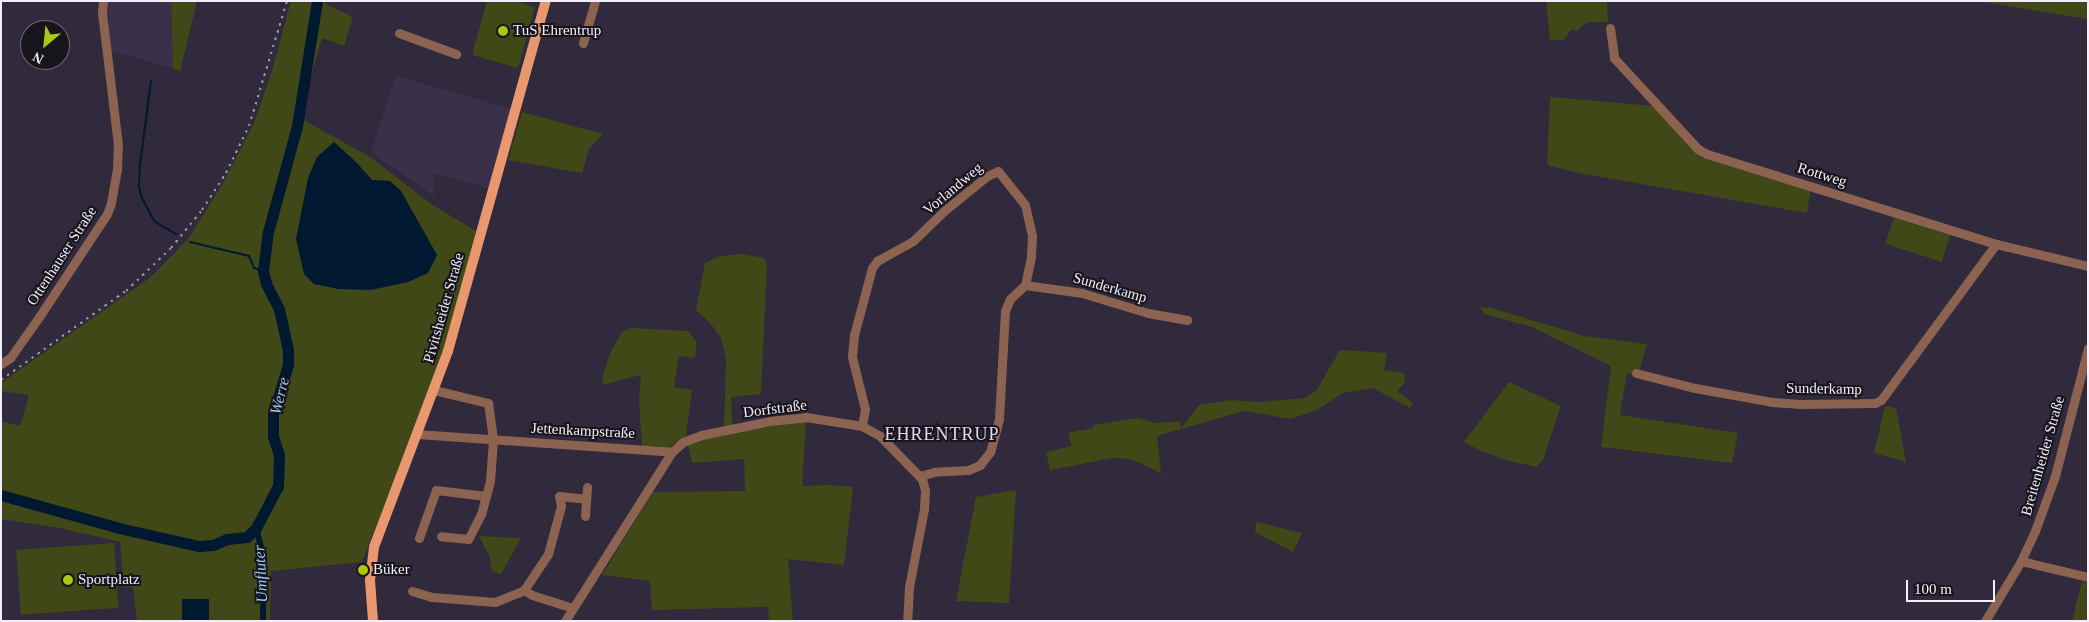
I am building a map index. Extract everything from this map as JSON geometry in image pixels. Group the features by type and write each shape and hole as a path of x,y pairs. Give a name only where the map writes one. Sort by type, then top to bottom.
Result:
{"main road":[{"name":"Pivitsheider Straße","path":"373,621 370,580 372,554 448,351 546,1"}],"street":[{"name":"Ottenhauser Straße","path":"1,364 10,358 39,318 107,214 113,196 118,145 102,1"},
{"path":"583,43 595,1"},
{"name":"Rottweg","path":"1610,28 1614,58 1698,149 1707,154 1996,244 2088,266"},
{"path":"399,33 456,54"},
{"name":"Vorlandweg","path":"862,426 865,409 852,357 854,336 872,268 877,261 913,241 944,211 987,176 998,170 1025,205 1032,236 1031,257 1025,285"},
{"name":"Sunderkamp","path":"1636,373 1695,388 1772,402 1796,404 1875,403 1881,400 1996,244"},
{"path":"907,621 909,587 924,509 925,490 920,476 934,472 968,470 980,465 990,452 999,419 1005,311 1010,299 1025,285"},
{"name":"Sunderkamp","path":"1025,285 1082,294 1148,313 1186,320"},
{"name":"Breitenheider Straße","path":"1985,621 2022,561 2036,531 2052,484 2088,348"},
{"path":"434,390 488,403 493,440 490,480 486,496 481,514 468,539 441,536"},
{"name":"Dorfstraße","path":"565,621 672,452 683,442 701,435 770,421 806,417 862,426 880,436 920,476"},
{"name":"Jettenkampstraße","path":"417,434 672,452"},
{"path":"585,516 587,486"},
{"path":"419,538 436,490 486,496"},
{"path":"412,591 432,597 495,602 524,590 548,554 561,506 559,496 586,499"},
{"path":"2022,561 2088,577"},
{"path":"524,590 532,595 573,608"}],"shaded area":[{"path":"108,1 171,1 173,68 110,51"},
{"path":"396,76 513,109 491,189 434,173 434,196 371,152"}],"green space":[{"path":"171,1 197,1 180,72 173,68"},
{"path":"291,1 326,1 326,4 353,17 344,46 322,38 307,89 302,119 370,157 431,204 476,231 453,325 431,388 362,562 271,571 270,621 137,621 133,587 124,587 120,542 59,528 1,519 1,421 20,426 29,395 1,391 1,383 151,277 188,239 222,185 254,123 272,71","holes":["356,162 372,180 390,181 339,289 314,284 304,274"]},
{"name":"TuS Ehrentrup","path":"487,1 515,1 535,7 518,68 472,55"},
{"path":"1546,1 1607,1 1608,22 1591,22 1583,25 1577,31 1571,30 1564,40 1550,40"},
{"path":"1983,1 2088,1 2088,19 1983,2"},
{"path":"1550,97 1655,106 1697,153 1705,158 1811,188 1807,213 1584,174 1549,166 1547,162"},
{"path":"522,112 603,134 589,149 582,173 508,160"},
{"path":"1894,217 1950,235 1941,262 1885,244"},
{"path":"741,254 764,258 767,264 761,394 731,397 732,425 724,427 726,359 721,338 711,324 696,310 705,263 720,256"},
{"path":"1480,307 1492,308 1584,336 1647,344 1638,376 1627,373 1620,415 1738,433 1732,463 1601,447 1611,366 1532,327 1485,314"},
{"path":"631,328 688,331 697,342 695,358 679,356 674,387 692,390 686,436 669,447 642,446 639,402 641,375 602,385 603,374 609,356 622,332"},
{"path":"1340,350 1387,353 1384,370 1404,373 1405,383 1397,391 1413,403 1410,408 1373,388 1343,393 1317,410 1291,419 1244,411 1157,436 1161,473 1131,459 1112,458 1050,470 1046,452 1072,446 1068,433 1093,428 1093,425 1138,418 1156,423 1180,421 1181,428 1199,405 1231,400 1260,402 1305,398 1316,391"},
{"path":"1509,382 1561,406 1543,460 1536,467 1505,460 1464,442"},
{"path":"1885,406 1896,408 1906,462 1874,453"},
{"path":"806,422 802,486 828,485 853,487 844,565 788,559 793,621 769,621 768,607 652,610 650,581 602,575 653,492 745,491 744,459 692,463 688,444 704,438"},
{"path":"1016,490 1009,603 956,601 976,497"},
{"path":"1256,522 1302,533 1293,552 1255,532"},
{"path":"479,536 521,538 501,574 492,571 490,557"},
{"name":"Sportplatz","path":"114,543 119,608 21,615 16,550"},
{"path":"2082,581 2088,583 2088,621 2072,621"}],"water":[{"path":"334,142 372,180 390,181 401,191 437,255 428,273 408,282 371,290 339,289 314,284 304,274 296,239 308,178 317,157"},
{"path":"182,599 209,599 209,621 182,621"}],"waterway":[{"name":"Werre","path":"1,495 119,528 199,546 213,545 227,539 247,537 256,528 278,486 279,455 273,436 273,414 288,365 288,350 279,309 266,283 263,271 268,232 297,126 317,1"},
{"path":"151,81 139,187 142,198 154,221 176,234"},
{"path":"190,242 249,256 254,268 263,271"},
{"name":"Umfluter","path":"256,528 263,555 263,621"}],"railway":[{"path":"1,380 126,291 171,248 202,210 226,173 249,126 287,1"}],"place":[{"name":"TuS Ehrentrup","path":"503,31"},
{"name":"Büker","path":"363,570"},
{"name":"Sportplatz","path":"68,580"}],"district":[{"name":"EHRENTRUP","path":"942,434"}]}
